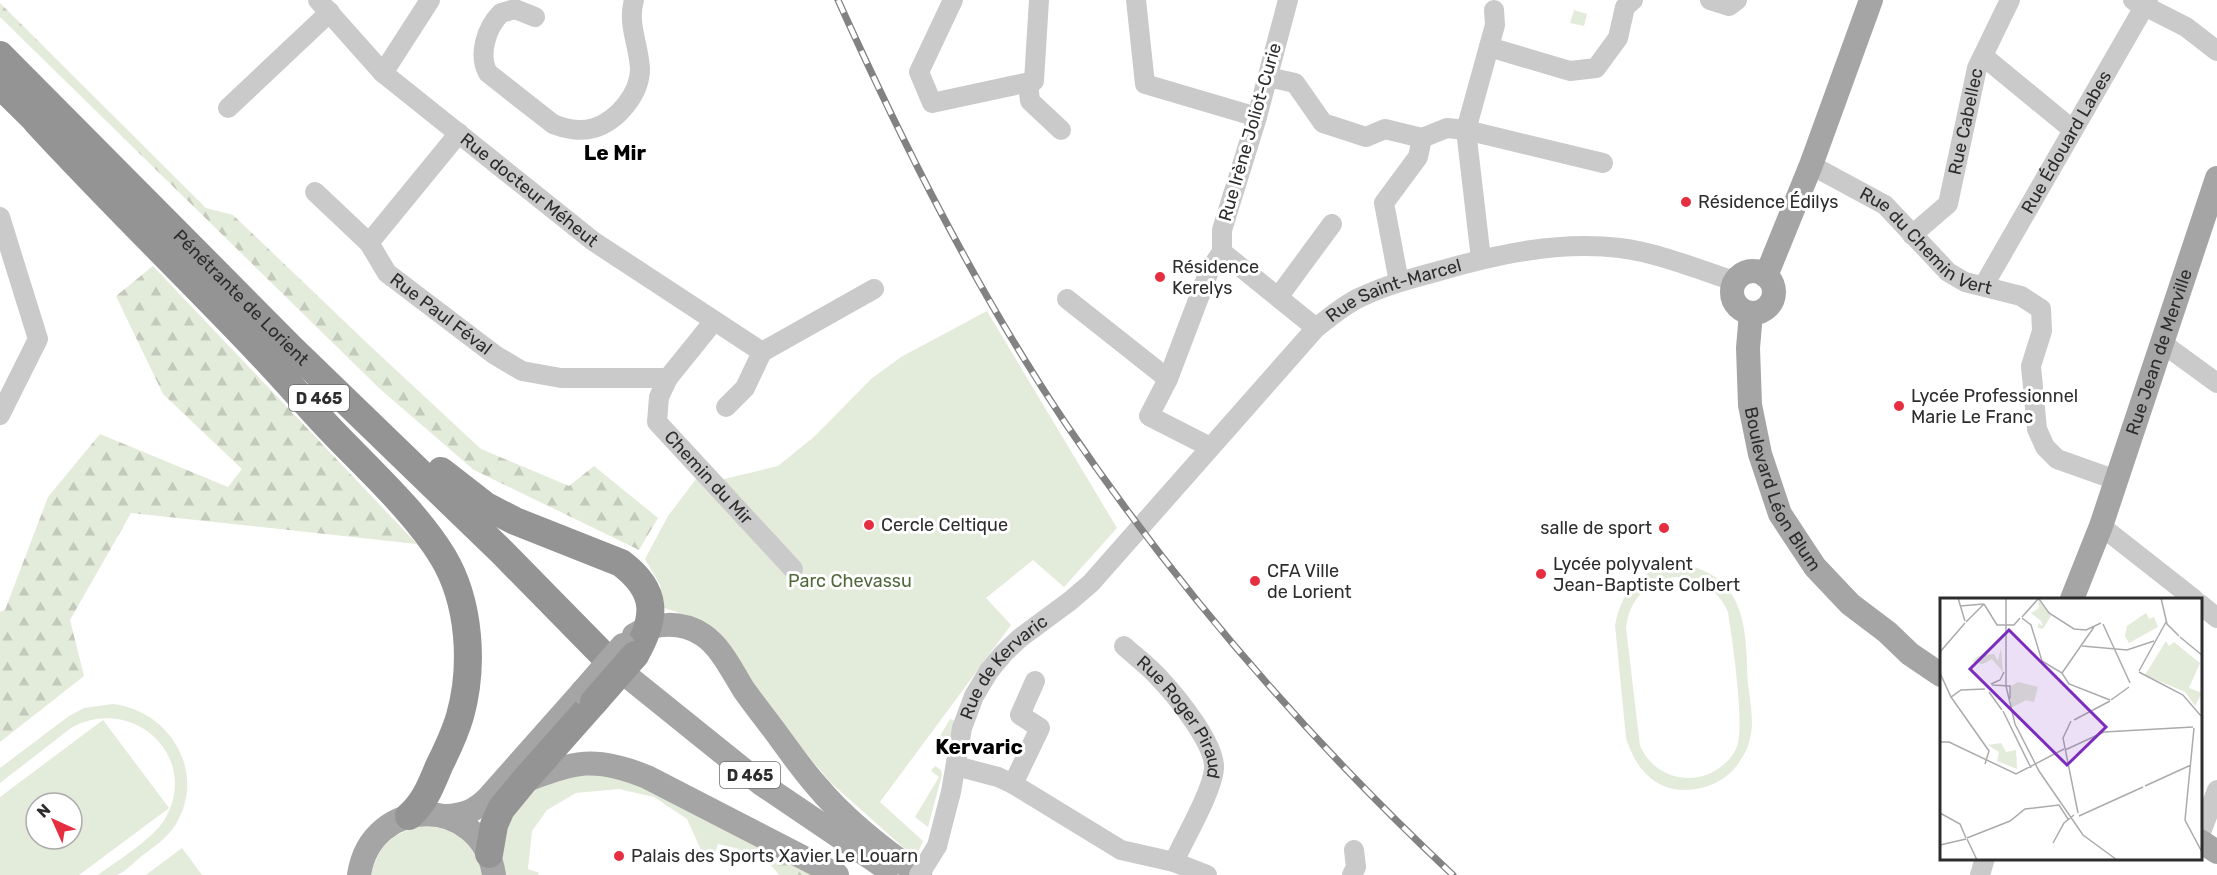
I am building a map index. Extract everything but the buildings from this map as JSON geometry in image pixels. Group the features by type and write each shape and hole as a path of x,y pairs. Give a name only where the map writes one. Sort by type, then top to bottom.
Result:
{"highway":[{"name":"Pénétrante de Lorient","path":"0,56 291,348 502,552 623,654"},
{"name":"Pénétrante de Lorient","path":"0,85 162,242 341,421 496,564 623,654"},
{"path":"37,122 95,185 246,338 400,504 443,557 458,590 463,616 468,670 465,693 460,716 427,794 419,807 409,816"},
{"path":"250,305 288,327 403,441 486,506 544,534 621,563 641,580 651,612 649,627 623,654 588,697 501,809 494,825 491,865"}],"main road":[{"path":"1766,276 1811,165 1871,0"},
{"name":"Rue Jean de Merville","path":"2072,598 2102,526 2217,178"},
{"path":"1749,271 1766,276 1774,288 1771,303 1765,309 1751,313 1740,309 1732,299 1734,281 1738,276 1749,271"},
{"name":"Boulevard Léon Blum","path":"1751,313 1748,348 1750,405 1760,454 1780,514 1815,567 1850,604 1887,632 1910,654 1940,674"},
{"path":"2056,598 2062,586 2086,565"},
{"path":"649,627 670,625 687,628 702,635 714,645 817,787 867,835 919,875"},
{"name":"Boulevard Léon Blum","path":"1887,632 1917,643 1940,656"},
{"name":"Pénétrante de Lorient","path":"623,654 760,783 897,875"},
{"path":"359,875 365,852 387,826 409,816 462,815 477,808 588,697"},
{"path":"524,781 566,765 600,762 624,768 647,777 837,875"},
{"path":"446,816 457,820 476,835 491,865"},
{"path":"2202,842 2217,852"}],"street":[{"path":"383,73 430,0"},
{"path":"535,17 515,9 505,10 497,17 483,50 484,66 488,73 553,124 564,129 592,129 618,114 633,93 638,81 640,69 632,22 634,0"},
{"path":"953,0 919,72 933,103 1031,82"},
{"path":"1038,0 1030,101 1061,130"},
{"path":"1136,0 1145,84 1257,117"},
{"name":"Rue Irène Joliot-Curie","path":"1222,252 1222,230 1257,117 1288,0"},
{"path":"1489,47 1570,71 1596,68 1618,38 1625,7 1633,0"},
{"path":"1710,0 1729,6 1737,0"},
{"name":"Rue Cabellec","path":"1912,235 1948,204 1977,68 2010,0"},
{"path":"2142,2 2186,27 2217,51"},
{"name":"Rue Édouard Labes","path":"1984,285 2073,130 2142,2"},
{"path":"1481,259 1467,130 1495,25 1494,3"},
{"path":"228,108 324,6"},
{"name":"Rue docteur Méheut","path":"324,6 383,73 593,241 762,352"},
{"path":"1983,56 2073,130"},
{"path":"1268,77 1295,82 1323,123 1366,137 1385,129 1422,138 1447,128 1467,130 1603,163"},
{"path":"369,243 459,133"},
{"path":"1399,282 1384,203 1418,157 1422,138"},
{"name":"Rue du Chemin Vert","path":"1811,165 1885,206 1948,272 1965,282 2020,296 2041,309 2042,331 2031,366 2037,429 2045,447 2057,459 2116,480"},
{"name":"Rue Paul Féval","path":"315,192 369,243 387,273 495,355 522,371 561,378 668,378"},
{"path":"0,217 38,339 0,415"},
{"path":"1279,296 1332,224"},
{"name":"Rue Saint-Marcel","path":"1140,526 1316,328 1359,297 1399,282 1481,259 1527,249 1620,248 1672,261 1734,281"},
{"path":"1210,447 1149,416 1168,379 1209,271 1222,252 1316,328"},
{"path":"726,407 745,388 762,352 874,289"},
{"path":"1066,299 1168,379"},
{"name":"Chemin du Mir","path":"714,321 668,378 659,397 657,422 793,569"},
{"path":"2162,343 2217,383"},
{"name":"Rue de Kervaric","path":"919,875 937,846 951,792 962,728 974,696 989,671 1020,638 1070,602 1091,583 1140,526"},
{"path":"2102,526 2196,598"},
{"name":"Rue Roger Piraud","path":"1124,646 1161,679 1194,723 1210,751 1214,767 1211,782 1174,862"},
{"path":"1013,784 1040,728 1020,715 1035,681"},
{"path":"956,766 999,777 1013,784 1121,850 1174,862 1207,875"},
{"path":"2202,830 2217,790"},
{"path":"1352,875 1356,867 1354,850"},
{"path":"1980,875 1984,860"}],"green space":[{"path":"0,3 206,208 233,215 481,449 569,486 594,466 658,518 639,550 474,470 380,389 0,17"},
{"path":"1574,10 1587,14 1584,26 1570,23"},
{"path":"153,266 417,544 131,513 70,620 84,676 0,742 0,612 5,610 48,497 100,434 228,487 242,469 163,394 116,296"},
{"name":"Parc Chevassu","path":"987,311 1117,528 1064,587 1033,560 986,598 1011,625 880,802 923,841 915,858 830,782 776,717 718,631 693,617 664,608 660,585 645,559 668,516 699,475 720,480 778,466 815,436 871,379 901,357"},
{"path":"1688,565 1701,569 1723,584 1732,595 1744,626 1752,716 1752,730 1748,745 1735,768 1714,784 1687,790 1663,786 1653,780 1644,772 1631,751 1626,738 1615,625 1624,598 1639,579 1660,568","holes":["1683,578 1707,586 1719,597 1728,612 1739,704 1740,723 1736,749 1715,771 1694,778 1679,777 1659,769 1648,759 1640,746 1626,628 1635,601 1647,588 1664,579"]},
{"path":"113,704 133,709 151,718 166,731 178,747 185,765 187,784 185,804 176,824 165,838 120,874 98,875 153,834 165,819 174,796 174,773 167,754 154,737 137,725 116,719 94,720 71,728 0,783 0,768 69,716 84,708"},
{"path":"950,719 955,721 945,751 934,750 933,748"},
{"path":"103,720 169,808 79,875 0,875 0,797"},
{"path":"935,766 941,770 942,775 928,827 915,817 939,777 931,771"},
{"path":"579,769 619,773 824,875 779,875 760,857 718,844 714,856 701,850 687,819 654,797 619,789 576,793 547,810 532,831 528,869 539,873 538,875 502,875 497,850 506,811 538,783"},
{"path":"422,826 445,829 462,838 479,863 482,875 371,875 378,855 388,842 402,833"},
{"path":"182,848 202,875 146,875"},
{"path":"770,855 800,867 809,875 784,875"}],"water":[{"path":"980,742 997,750 993,758 976,751"}],"railway":[{"path":"838,0 915,163 943,216 1002,322 1066,424 1153,545 1247,660 1347,770 1453,875"}],"place":[{"name":"Résidence Édilys","path":"1686,202"},
{"name":"Résidence Kerelys","path":"1160,277"},
{"name":"Lycée Professionnel Marie Le Franc","path":"1899,406"},
{"name":"Cercle Celtique","path":"869,525"},
{"name":"salle de sport","path":"1664,528"},
{"name":"Lycée polyvalent Jean-Baptiste Colbert","path":"1541,574"},
{"name":"CFA Ville de Lorient","path":"1255,581"},
{"name":"Palais des Sports Xavier Le Louarn","path":"619,856"}],"district":[{"name":"Le Mir","path":"615,153"},
{"name":"Kervaric","path":"979,747"}]}
